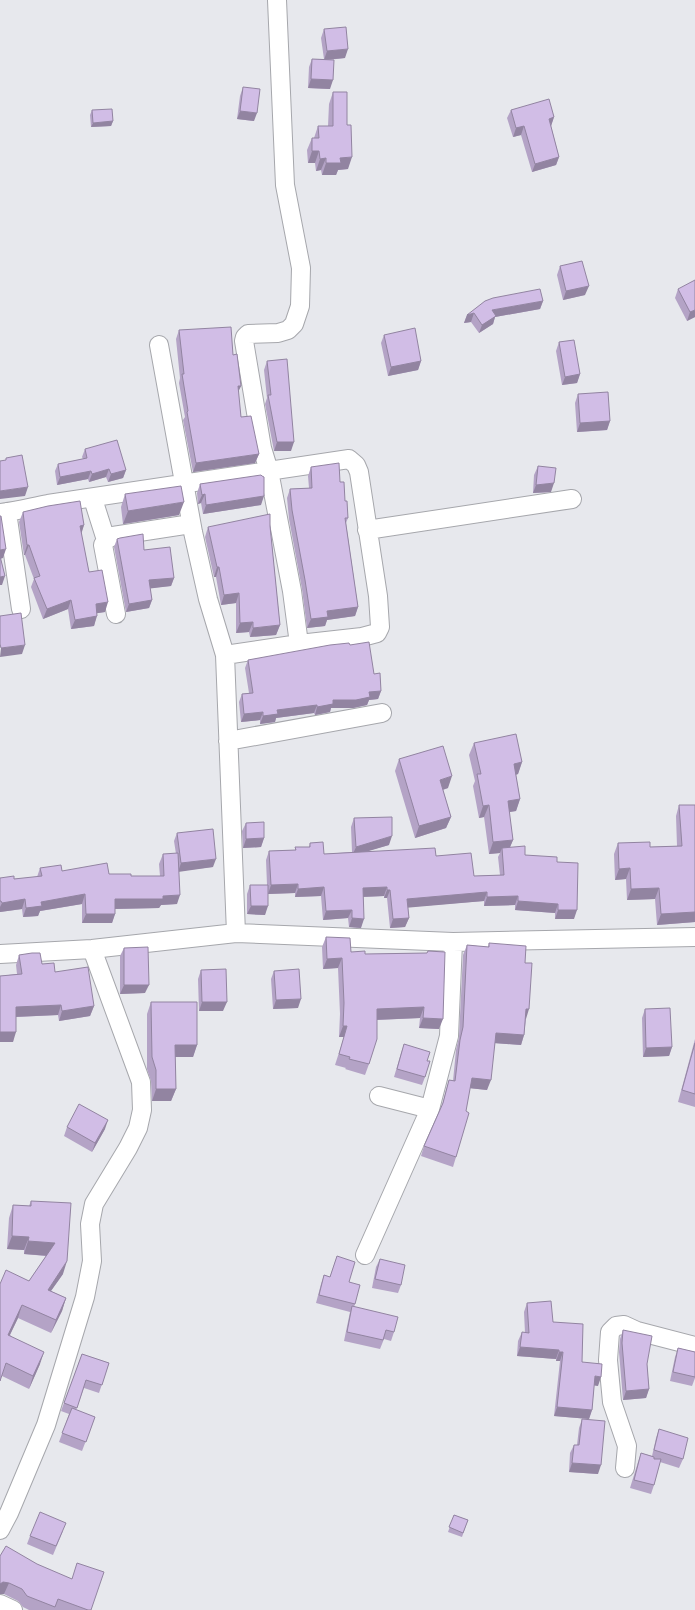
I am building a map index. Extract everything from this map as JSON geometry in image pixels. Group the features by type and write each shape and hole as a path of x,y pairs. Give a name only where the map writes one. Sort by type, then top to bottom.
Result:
{"street":[{"path":"277,0 285,185 301,268 300,306 294,324 288,330 278,333 248,334 245,337 256,415 292,591 299,644"},
{"path":"159,346 180,467 185,483 191,524 208,599 225,655 236,934"},
{"path":"21,609 4,513 46,504 93,499 185,483 349,459 356,465 359,472 378,596 380,627 377,633 362,637 299,644 225,655"},
{"path":"93,499 106,540"},
{"path":"367,530 572,499"},
{"path":"116,614 103,545 106,540 113,536 191,524"},
{"path":"228,741 382,713"},
{"path":"0,954 92,949 236,934 453,942 695,937"},
{"path":"365,1255 430,1109 449,1036 453,942"},
{"path":"0,1530 9,1513 46,1425 85,1298 92,1260 90,1224 94,1204 128,1148 138,1128 142,1110 141,1082 92,949"},
{"path":"379,1096 430,1109"},
{"path":"625,1468 626,1446 612,1402 608,1360 610,1332 616,1326 624,1326 637,1331 695,1346"},
{"path":"0,1604 12,1610"}],"building":[{"path":"346,27 348,49 327,51 324,29"},
{"path":"312,59 334,60 333,80 311,79"},
{"path":"243,87 260,89 257,113 240,111"},
{"path":"333,92 347,92 347,125 351,125 352,157 340,158 341,163 326,163 326,158 320,159 319,151 312,151 312,138 319,138 318,126 333,126"},
{"path":"549,99 554,117 549,119 559,157 535,164 524,126 516,128 511,110"},
{"path":"112,109 113,121 93,123 92,110"},
{"path":"582,261 589,286 566,291 560,266"},
{"path":"695,280 695,310 690,312 678,289"},
{"path":"540,289 543,301 492,310 496,316 482,325 474,313 467,315 485,301 493,298"},
{"path":"231,327 233,355 237,354 241,386 238,386 241,417 251,416 259,454 196,463 182,374 184,374 179,330"},
{"path":"415,328 421,361 391,367 384,335"},
{"path":"574,340 580,374 565,377 559,342"},
{"path":"287,359 294,442 277,442 268,395 271,395 267,361"},
{"path":"608,392 610,421 580,423 578,394"},
{"path":"117,440 126,470 111,474 109,469 92,474 91,471 60,477 58,464 87,458 85,449"},
{"path":"22,455 28,487 0,491 0,461 6,460 6,458"},
{"path":"339,463 340,482 344,482 345,501 347,501 348,518 345,518 358,607 327,611 328,617 311,619 292,510 290,489 312,488 311,467"},
{"path":"538,466 556,468 554,483 536,485"},
{"path":"261,475 264,477 264,496 206,505 205,494 202,495 200,484"},
{"path":"181,486 184,502 128,511 125,494"},
{"path":"80,501 84,525 80,526 89,572 102,570 108,602 96,604 97,616 75,620 71,600 47,609 34,578 40,576 29,545 27,545 23,512"},
{"path":"270,514 280,625 253,628 253,622 240,623 239,593 224,595 219,567 217,567 208,527"},
{"path":"0,516 6,549 0,550"},
{"path":"143,534 144,550 170,547 174,578 149,580 152,600 129,604 117,539"},
{"path":"0,556 5,576 0,577"},
{"path":"21,613 25,645 1,648 0,616"},
{"path":"369,642 374,674 380,673 381,691 369,692 370,697 356,700 333,700 333,704 317,707 317,705 277,710 278,714 263,716 263,712 244,714 242,694 253,693 248,660 330,645 349,643 350,645"},
{"path":"516,734 522,762 514,764 520,799 508,801 513,840 493,842 489,805 483,806 477,774 481,774 474,743"},
{"path":"443,746 452,776 440,780 451,817 419,826 399,759"},
{"path":"679,805 695,805 695,912 661,914 659,888 631,889 630,868 619,869 618,843 650,842 650,847 682,846"},
{"path":"392,817 392,836 356,847 354,818"},
{"path":"264,822 264,838 246,839 246,823"},
{"path":"213,829 216,859 181,863 177,833"},
{"path":"323,842 324,854 435,848 436,856 471,853 474,876 504,875 502,848 525,846 525,855 557,857 557,862 578,863 577,910 558,910 558,904 518,901 518,896 487,897 487,892 407,899 409,918 393,919 390,890 387,890 387,887 363,888 364,919 352,918 352,910 326,911 324,887 298,889 298,884 271,885 269,851 296,850 295,847 310,847 310,843"},
{"path":"178,853 180,895 163,896 163,899 115,899 115,914 86,914 85,894 41,902 42,906 26,908 25,899 2,903 0,901 0,878 14,876 14,879 42,876 40,868 61,865 62,871 107,863 109,874 164,876 163,854"},
{"path":"250,885 268,885 268,906 251,906"},
{"path":"326,937 350,938 351,952 365,951 365,954 427,953 428,951 445,952 443,1019 423,1018 424,1007 377,1009 377,1039 369,1064 349,1059 350,1057 339,1054 347,1026 343,1026 344,1003 342,958 327,959"},
{"path":"489,943 526,946 525,963 532,963 529,1009 526,1009 524,1035 496,1033 491,1080 472,1078 466,1111 469,1113 456,1157 424,1146 443,1103 449,1080 455,1081 463,1027 467,945 489,947"},
{"path":"148,947 149,985 124,985 124,948"},
{"path":"40,953 42,964 54,963 55,972 88,967 94,1006 62,1011 61,1005 16,1007 16,1032 0,1032 0,976 22,974 19,955"},
{"path":"226,969 227,1002 202,1002 201,970"},
{"path":"299,969 301,999 276,1000 274,971"},
{"path":"151,1002 197,1002 197,1045 175,1045 176,1089 156,1089 156,1070 152,1057"},
{"path":"670,1008 672,1047 646,1048 645,1009"},
{"path":"695,1043 695,1094 682,1090"},
{"path":"404,1044 430,1052 427,1061 430,1061 425,1077 397,1069"},
{"path":"79,1104 108,1120 95,1143 67,1127"},
{"path":"31,1201 71,1203 67,1261 48,1290 66,1298 56,1320 22,1305 8,1335 44,1352 33,1376 6,1363 0,1381 0,1284 6,1270 29,1281 55,1243 28,1241 29,1237 12,1236 13,1205 31,1206"},
{"path":"337,1256 355,1262 349,1282 360,1285 355,1304 319,1295 324,1275 330,1277"},
{"path":"380,1259 405,1265 401,1285 375,1279"},
{"path":"551,1301 553,1322 583,1324 582,1362 602,1364 601,1377 595,1376 592,1410 557,1407 563,1352 559,1352 559,1350 520,1347 522,1332 529,1333 527,1303"},
{"path":"352,1306 398,1317 394,1332 386,1330 383,1340 347,1332"},
{"path":"623,1330 652,1336 647,1364 649,1389 626,1391 622,1343"},
{"path":"678,1348 695,1352 695,1377 673,1372"},
{"path":"82,1354 109,1363 102,1385 86,1380 77,1408 64,1403"},
{"path":"72,1408 95,1417 86,1442 62,1433"},
{"path":"582,1419 605,1421 601,1465 572,1463 574,1445 579,1445"},
{"path":"659,1429 688,1438 683,1459 654,1450"},
{"path":"641,1453 654,1457 654,1459 661,1459 654,1485 634,1480"},
{"path":"40,1512 66,1523 56,1546 30,1536"},
{"path":"454,1515 468,1520 463,1533 449,1527"},
{"path":"6,1546 37,1564 72,1579 77,1563 104,1572 91,1610 58,1599 55,1607 27,1596 22,1589 9,1583 3,1582 0,1584 0,1556"}]}
